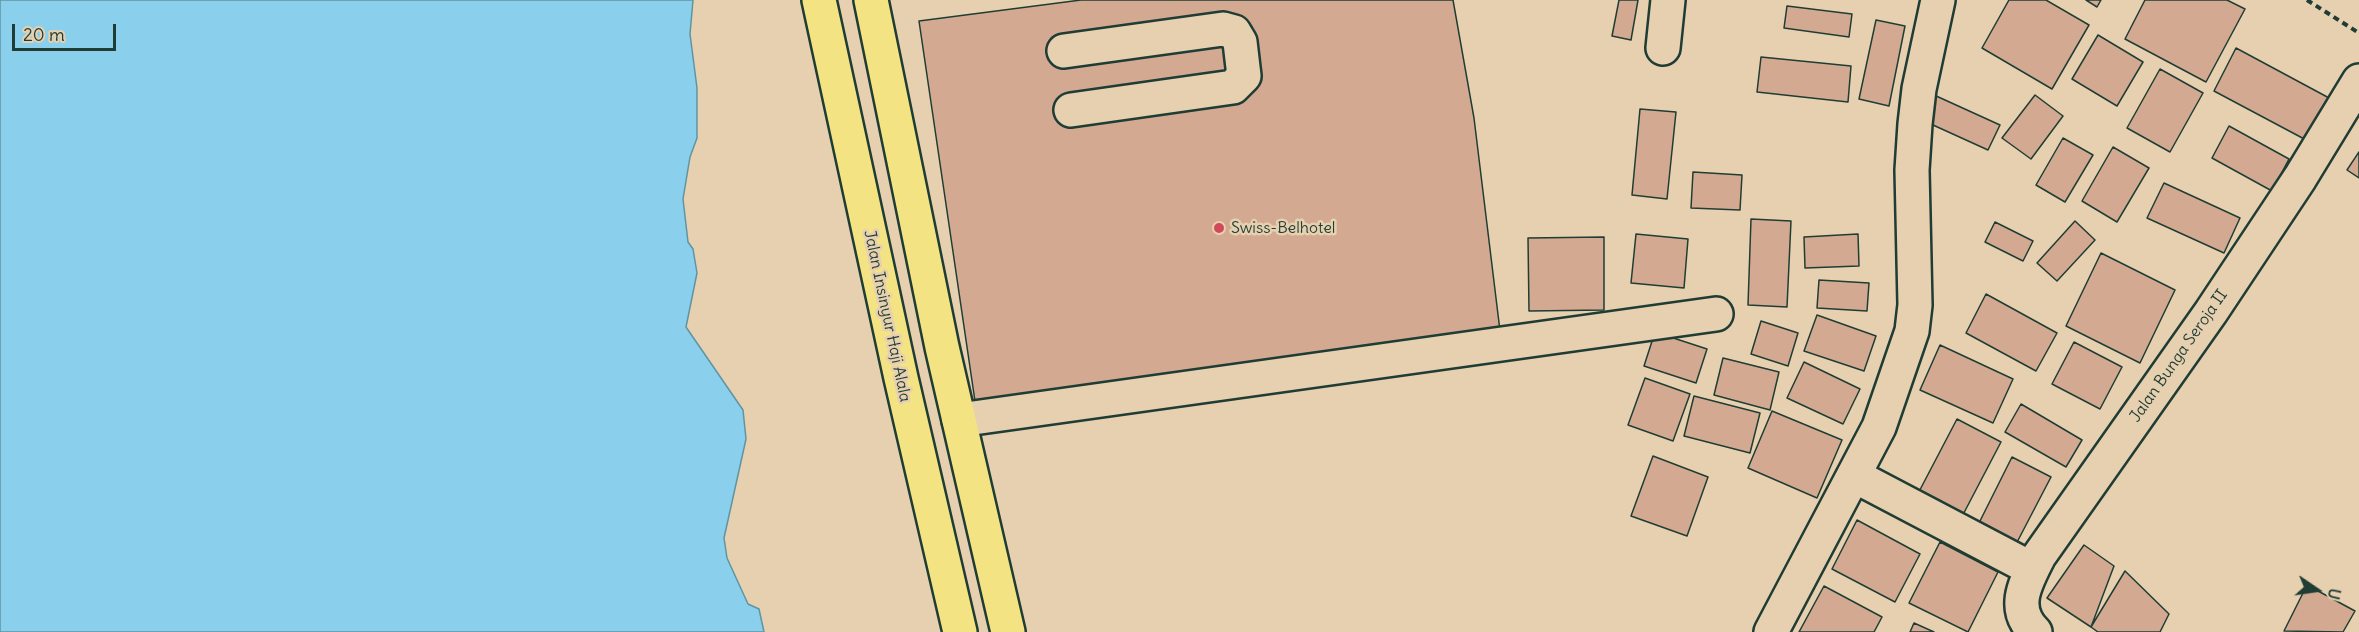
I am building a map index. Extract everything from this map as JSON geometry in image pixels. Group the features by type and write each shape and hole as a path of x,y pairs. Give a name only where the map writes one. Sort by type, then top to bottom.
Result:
{"main road":[{"name":"Jalan Insinyur Haji Alala","path":"819,0 901,378 960,632"},
{"path":"871,0 959,420 1008,632"}],"street":[{"path":"1663,48 1668,0"},
{"path":"1771,632 1854,476 1882,418 1912,331 1915,305 1912,170 1919,89 1938,0"},
{"path":"1064,51 1223,29 1234,32 1240,42 1244,76 1233,87 1071,110"},
{"name":"Jalan Bunga Seroja II","path":"2035,632 2022,615 2021,602 2032,568 2211,312 2300,178 2359,81"},
{"path":"959,420 1716,314"},
{"path":"1854,476 2032,568"}],"path":[{"path":"2307,0 2359,33"}],"water":[{"path":"0,0 693,0 690,34 697,88 697,138 690,157 683,199 688,242 693,249 697,273 686,327 743,410 746,439 724,538 727,558 748,604 759,609 764,632 0,632"}],"building":[{"name":"Swiss-Belhotel","path":"1081,0 1453,0 1474,118 1501,339 976,408 919,21"},
{"path":"1619,0 1638,0 1631,40 1612,36"},
{"path":"2009,0 2046,0 2089,25 2052,89 1982,48"},
{"path":"2086,0 2101,0 2097,7"},
{"path":"2145,0 2227,0 2245,9 2206,82 2125,39"},
{"path":"1787,6 1852,14 1849,37 1784,28"},
{"path":"1876,20 1905,26 1889,106 1859,99"},
{"path":"2098,35 2143,62 2117,106 2072,79"},
{"path":"2236,48 2331,99 2308,141 2214,91"},
{"path":"1761,57 1851,66 1848,102 1757,92"},
{"path":"2160,69 2203,93 2170,152 2127,128"},
{"path":"1934,95 2000,125 1988,150 1922,120"},
{"path":"2035,95 2063,116 2031,159 2002,138"},
{"path":"1640,109 1676,112 1667,199 1632,195"},
{"path":"2229,126 2289,159 2272,191 2212,158"},
{"path":"2063,138 2093,155 2065,202 2036,185"},
{"path":"2113,147 2149,168 2117,222 2082,201"},
{"path":"2359,152 2359,178 2347,170"},
{"path":"1693,172 1742,175 1740,210 1691,208"},
{"path":"2164,183 2240,218 2224,253 2147,218"},
{"path":"1751,219 1791,221 1787,307 1748,305"},
{"path":"2075,221 2095,240 2057,281 2037,263"},
{"path":"1995,222 2033,241 2023,261 1985,242"},
{"path":"1636,234 1688,239 1684,288 1631,283"},
{"path":"1858,234 1859,266 1805,268 1804,237"},
{"path":"1604,237 1604,310 1529,311 1528,238"},
{"path":"2101,253 2175,290 2140,363 2066,326"},
{"path":"1819,280 1869,283 1867,311 1817,308"},
{"path":"1986,294 2057,333 2036,371 1966,333"},
{"path":"1817,315 1876,336 1864,371 1804,351"},
{"path":"1761,321 1798,333 1788,366 1751,354"},
{"path":"1655,332 1707,349 1696,383 1644,366"},
{"path":"2074,342 2122,367 2100,409 2052,384"},
{"path":"1940,345 2013,379 1993,423 1920,390"},
{"path":"1723,358 1779,372 1770,410 1714,395"},
{"path":"1804,362 1860,389 1843,424 1787,398"},
{"path":"1645,378 1690,394 1673,441 1628,425"},
{"path":"1694,396 1760,413 1750,453 1684,436"},
{"path":"2021,404 2082,440 2066,467 2005,432"},
{"path":"1772,411 1842,440 1817,498 1748,468"},
{"path":"1957,419 2001,442 1956,528 1912,505"},
{"path":"1653,456 1708,477 1687,536 1631,516"},
{"path":"2012,457 2051,477 2014,548 1976,529"},
{"path":"1857,520 1920,554 1895,602 1832,569"},
{"path":"1940,542 1998,572 1968,632 1909,603"},
{"path":"2084,545 2114,566 2091,627 2047,598"},
{"path":"2125,571 2169,614 2160,632 2098,632 2091,627"},
{"path":"2307,585 2355,611 2343,632 2284,631"},
{"path":"1824,586 1882,617 1874,632 1799,632"},
{"path":"1914,623 1934,632 1910,632"}],"place":[{"name":"Swiss-Belhotel","path":"1219,228"}]}
